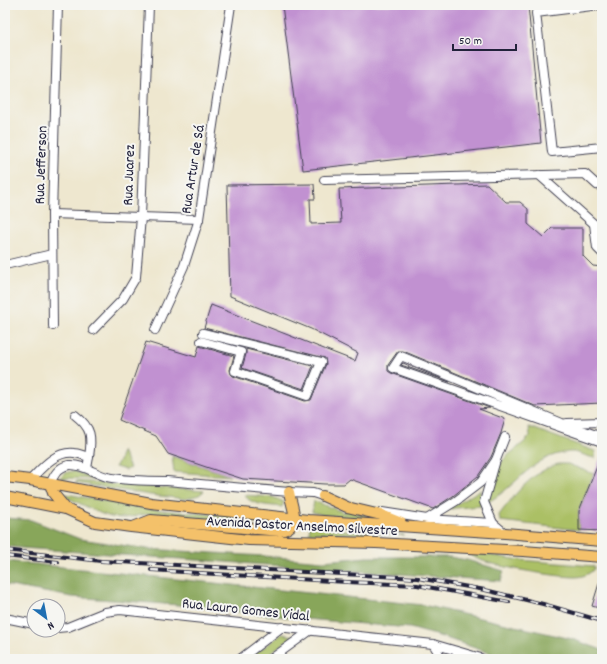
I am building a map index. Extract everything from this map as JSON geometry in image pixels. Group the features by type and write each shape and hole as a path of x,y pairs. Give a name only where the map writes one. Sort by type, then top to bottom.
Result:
{"main road":[{"name":"Avenida Pastor Anselmo Silvestre","path":"5,477 30,480 151,503 308,520 602,541"},
{"path":"50,484 53,493 66,509"},
{"path":"131,527 151,520 280,531 288,529 295,518 288,492"},
{"path":"323,496 347,506 381,515 408,526"},
{"name":"Avenida Pastor Anselmo Silvestre","path":"5,497 66,509 95,522 249,540 376,543 523,550 602,557"}],"street":[{"name":"Rua Jefferson","path":"53,326 52,214 58,5"},
{"name":"Rua Juarez","path":"93,330 123,299 136,277 141,217 149,5"},
{"name":"Rua Artur de Sá","path":"155,330 184,266 199,219 231,5"},
{"path":"600,5 536,13 552,152 602,147"},
{"path":"324,180 585,174 600,183"},
{"path":"539,175 602,231"},
{"path":"52,214 199,219"},
{"path":"594,224 596,248 602,253"},
{"path":"5,265 52,254"},
{"path":"202,337 321,362 307,396 235,371 241,352 202,337"},
{"path":"602,438 562,423 401,356 393,368 602,442"},
{"path":"75,415 85,422 90,432 91,444 87,468"},
{"path":"562,423 602,422"},
{"path":"505,437 496,460 484,502 493,523 505,533"},
{"path":"30,480 51,460 62,454 74,453 89,457"},
{"path":"427,519 456,501 481,482 496,460"},
{"name":"Avenida Pastor Anselmo Silvestre","path":"50,484 55,473 61,468 70,465 87,468 110,477 313,493 381,512 427,519 493,523"},
{"name":"Rua Lauro Gomes Vidal","path":"66,627 105,612 120,610 433,644 480,659"},
{"path":"5,618 26,622"},
{"path":"240,659 282,628"},
{"path":"271,659 311,630"},
{"path":"433,644 442,659"}],"green space":[{"path":"529,427 595,451 595,458 571,452 550,456 531,468 507,489 488,502 487,499 491,485 499,465 530,436"},
{"path":"122,451 130,468 126,470 115,467 119,461"},
{"path":"172,456 230,476 174,472"},
{"path":"558,464 568,464 594,474 579,511 579,530 500,521 499,515 511,499 532,478 540,472"},
{"path":"73,471 97,479 60,478 66,473"},
{"path":"76,481 204,491 199,495 186,499 150,495 76,483"},
{"path":"480,490 481,506 447,510"},
{"path":"66,494 149,509 286,521 287,523 237,522 163,514 148,514 124,518 111,517 66,497"},
{"path":"244,495 273,497 284,502 282,507 256,503 247,499"},
{"path":"314,501 345,513 346,510 379,519 324,515 312,512"},
{"path":"5,518 31,520 80,539 148,549 323,561 367,557 450,557 467,560 504,571 501,581 21,548 5,546"},
{"path":"310,525 332,529 404,535 309,533"},
{"path":"476,553 520,560 594,566 594,569 588,574 578,577 553,575 502,566 475,558 469,554"},
{"path":"5,561 423,605 572,639 602,650 602,659 507,659 446,638 410,628 294,618 178,605 72,597 5,585"},
{"path":"282,634 293,636 262,659 248,659"}],"building":[{"path":"282,5 528,5 541,143 303,170"},
{"path":"314,184 315,199 310,199 311,224 341,223 339,189 487,184 506,202 520,202 528,209 528,224 543,237 552,228 583,228 583,256 593,266 602,267 602,403 535,406 403,351 398,351 388,365 388,371 391,373 490,408 479,409 505,419 491,457 478,476 453,496 433,509 350,479 344,484 325,484 243,479 168,454 156,436 119,420 146,342 196,357 199,346 234,356 230,370 233,376 305,401 311,400 326,364 325,358 204,328 211,305 355,361 358,353 311,329 230,296 227,185"},
{"path":"246,349 313,366 304,389 242,368"},
{"path":"403,363 450,382 401,365"},
{"path":"602,454 602,531 579,530 579,511"},
{"path":"601,577 602,578 602,609 592,606"}],"railway":[{"path":"5,550 101,561 418,578 485,590 543,604 602,621"},
{"path":"5,556 58,562"},
{"path":"151,570 417,585 509,602"}]}
